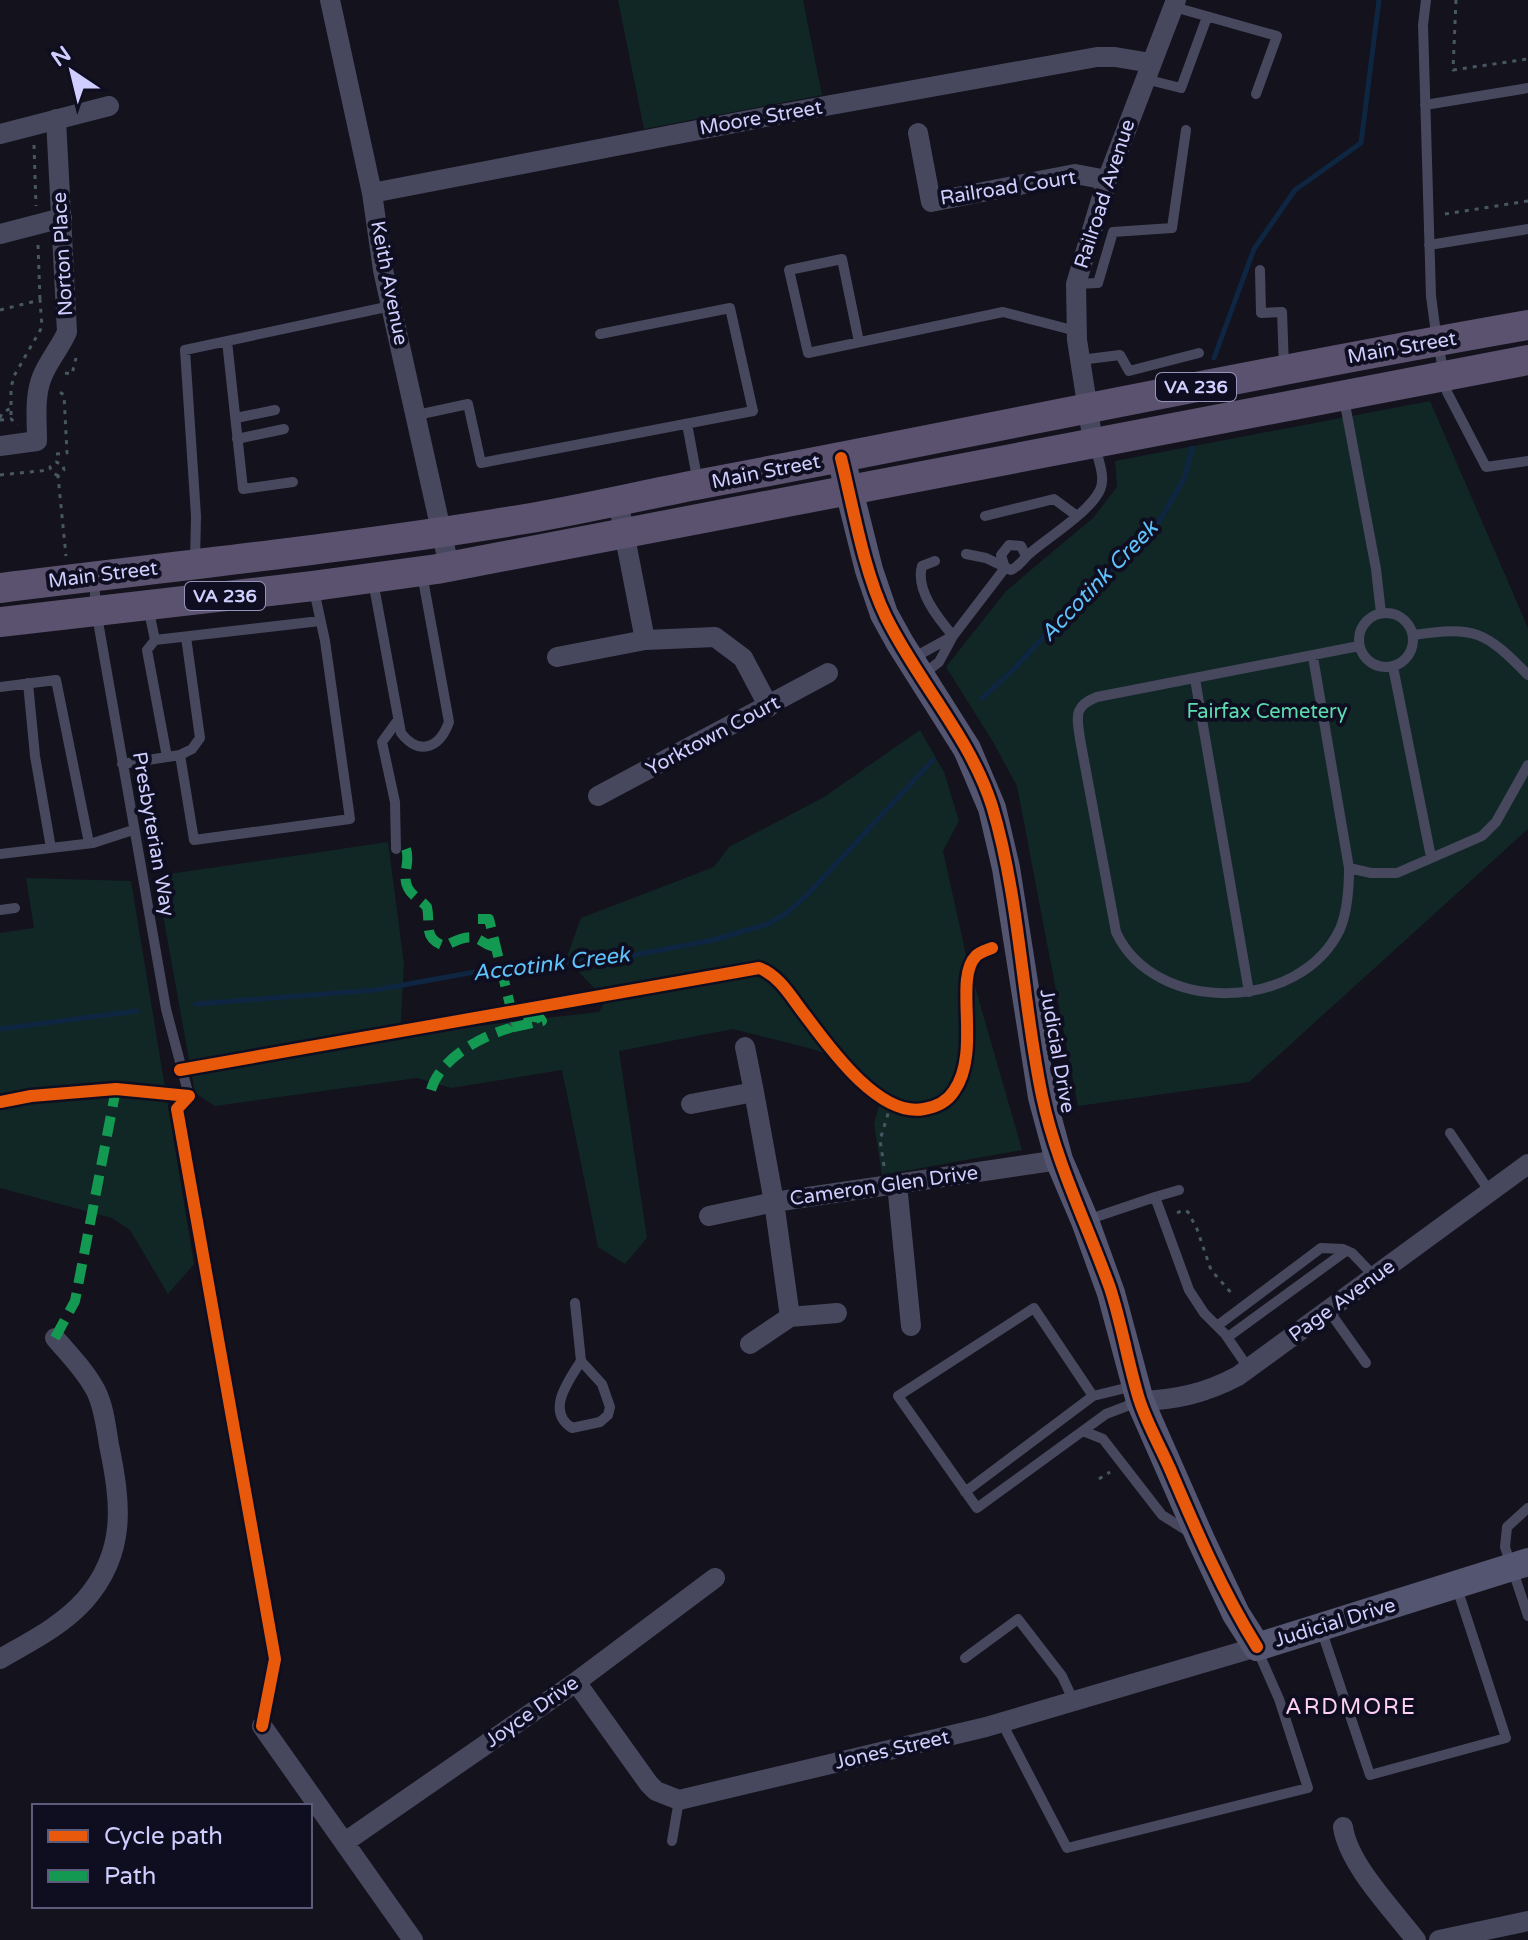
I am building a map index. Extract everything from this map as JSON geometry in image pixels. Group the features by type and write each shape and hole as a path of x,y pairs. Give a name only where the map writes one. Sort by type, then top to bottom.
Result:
{"main road":[{"name":"Main Street","path":"0,588 443,533 841,458 1284,369 1528,325"},
{"name":"Main Street","path":"0,622 373,579 435,569 1528,360"}],"street":[{"name":"Keith Avenue","path":"330,0 372,193 392,306 443,533 435,569"},
{"name":"Railroad Avenue","path":"1093,442 1076,331 1076,284 1107,180 1175,3"},
{"name":"Moore Street","path":"372,193 1097,57 1115,57 1148,71"},
{"path":"0,134 109,106"},
{"name":"Norton Place","path":"0,446 37,441 37,392 42,376 67,332 56,119"},
{"name":"Railroad Court","path":"918,133 931,202 1075,174 1107,180"},
{"path":"0,234 62,218"},
{"name":"Judicial Drive","path":"841,458 884,614 967,749 992,808 1006,868 1042,1097 1059,1160 1111,1293 1138,1393 1236,1614 1257,1647 1520,1565"},
{"path":"618,501 645,640"},
{"path":"557,657 645,640 715,637 743,658 769,707"},
{"name":"Yorktown Court","path":"598,796 828,673"},
{"path":"745,1047 774,1202 790,1317"},
{"path":"691,1104 754,1092"},
{"name":"Cameron Glen Drive","path":"709,1216 774,1202 1059,1160"},
{"name":"Page Avenue","path":"1138,1393 1171,1401 1221,1385 1249,1369 1528,1164"},
{"path":"892,1185 911,1326"},
{"path":"750,1344 790,1317 837,1313"},
{"path":"0,1659 58,1625 84,1601 105,1571 118,1532 118,1491 98,1395 88,1377 55,1338"},
{"name":"Joyce Drive","path":"345,1842 576,1682 715,1578"},
{"name":"Jones Street","path":"679,1800 1002,1723 1257,1647"},
{"path":"576,1682 649,1784 656,1791 679,1800"},
{"path":"262,1726 413,1940"},
{"path":"1343,1827 1345,1840 1357,1862 1416,1940"},
{"path":"1439,1940 1528,1921"}],"lane":[{"path":"1426,0 1423,25 1431,296 1447,392 1486,467 1528,461"},
{"path":"1175,3 1207,17 1277,36 1256,94"},
{"path":"1148,71 1181,88 1207,17"},
{"path":"1425,105 1528,88"},
{"path":"1076,284 1098,283 1113,232 1172,228 1186,130"},
{"path":"1429,245 1528,229"},
{"path":"859,342 842,259 789,270 808,353 1003,312 1076,331"},
{"path":"1260,270 1261,313 1282,312 1284,369"},
{"path":"195,565 196,516 185,350 392,306"},
{"path":"417,415 468,404 481,463 753,411 730,308 600,334"},
{"path":"227,341 243,489 293,482"},
{"path":"1080,360 1120,355 1129,371 1199,353"},
{"path":"1342,394 1374,554 1381,613"},
{"path":"236,418 275,410"},
{"path":"687,424 698,485"},
{"path":"237,439 284,429"},
{"path":"966,554 986,558 1011,570 1056,535 1100,490 1102,478 1093,442"},
{"path":"985,516 1054,499 1077,516"},
{"path":"1005,568 1001,555 1009,545 1021,546 1026,556"},
{"path":"935,561 922,566 919,576 928,601 953,636"},
{"path":"915,668 939,662 953,636 1005,568"},
{"path":"373,579 401,733 408,742 419,747 435,744 444,737 449,722 435,569"},
{"name":"Presbyterian Way","path":"94,576 96,610 133,830 166,1009 189,1096"},
{"path":"180,755 194,840 350,819 325,641 313,586"},
{"path":"147,605 155,640"},
{"path":"1381,613 1399,615 1406,620 1414,635 1407,659 1393,667 1368,661 1359,646 1361,629 1381,613"},
{"path":"167,757 147,650 155,640 320,621"},
{"path":"1414,635 1439,631 1475,633 1502,648 1528,675"},
{"path":"915,668 953,636"},
{"path":"122,764 180,755 192,749 200,738 186,637"},
{"path":"1313,657 1349,868 1344,916 1333,939 1318,957 1287,980 1249,992 1211,993 1184,986 1150,971 1124,948 1116,932 1080,739 1077,714 1082,704 1359,646"},
{"path":"1393,667 1431,857"},
{"path":"1195,679 1249,992"},
{"path":"0,687 56,680 89,843"},
{"path":"28,683 35,756 51,848"},
{"path":"396,849 395,802 382,742 398,720"},
{"path":"1349,868 1371,873 1397,873 1482,836 1496,822 1528,765"},
{"path":"0,854 89,843 133,830"},
{"path":"0,910 15,908"},
{"path":"1450,1133 1490,1192"},
{"path":"1085,1221 1179,1190"},
{"path":"1155,1197 1189,1290 1204,1313 1228,1337 1249,1369"},
{"path":"1217,1326 1321,1248 1346,1251 1357,1257 1375,1277"},
{"path":"1228,1337 1346,1251"},
{"path":"575,1303 581,1361 602,1384 610,1407 608,1415 600,1422 572,1428 565,1423 559,1406 564,1389 581,1361"},
{"path":"1093,1396 1034,1308 898,1396 977,1508 1138,1393"},
{"path":"1329,1311 1366,1363"},
{"path":"965,1492 1093,1396 1138,1393"},
{"path":"1083,1431 1103,1439 1110,1446 1162,1515 1201,1540"},
{"path":"1528,1508 1507,1527 1505,1547 1520,1565 1528,1616"},
{"path":"1320,1628 1370,1775 1506,1738 1456,1585"},
{"path":"965,1658 1018,1619 1062,1676 1074,1702"},
{"path":"1002,1723 1067,1848 1308,1788 1279,1699 1257,1647"},
{"path":"672,1841 679,1800"}],"path":[{"path":"1456,0 1453,70 1528,59"},
{"path":"1445,214 1528,201"},
{"path":"0,310 40,300 42,327 14,376 11,419"},
{"path":"0,418 1,412 11,408"},
{"path":"50,470 56,462 63,465 64,470 58,476"},
{"path":"0,475 50,470"},
{"path":"50,470 58,476"},
{"path":"58,476 66,560"},
{"path":"511,1026 512,1013"},
{"path":"891,1104 880,1140 892,1185"},
{"path":"1174,1215 1183,1210 1188,1212 1211,1270 1234,1297"}],"green space":[{"path":"618,0 803,0 822,95 644,129"},
{"name":"Fairfax Cemetery","path":"1430,401 1528,628 1528,829 1249,1082 1078,1106 1017,786 946,667 1006,591 1093,518 1117,487 1115,461"},
{"path":"920,730 944,772 959,821 943,851 966,955 1022,1150 882,1175 874,1124 883,1090 852,1063 812,1049 733,1029 619,1051 647,1238 625,1264 598,1247 562,1070 451,1088 417,1078 215,1106 195,1093 156,876 388,842 404,964 400,1035 599,1012 606,1000 566,959 581,918 714,867 729,847 824,797"},
{"path":"26,878 131,881 194,1264 168,1294 130,1230 112,1218 0,1188 0,933 34,928"}],"waterway":[{"name":"Accotink Creek","path":"1214,358 1254,249 1295,190 1361,143 1379,0"},
{"name":"Accotink Creek","path":"982,698 1011,672 1083,595 1154,530 1185,477 1192,448"},
{"name":"Accotink Creek","path":"196,1004 375,990 486,970 608,960 713,940 768,924 787,913 807,895 933,760"},
{"name":"Accotink Creek","path":"0,1029 137,1011"}],"marked path":[{"path":"406,849 406,883 427,907 429,931 433,939 445,946 470,937 496,947"},
{"path":"478,919 489,919 512,1013 542,1021 510,1028"},
{"path":"431,1090 443,1068 452,1059 474,1043 511,1026"},
{"path":"55,1338 75,1301 116,1089"}],"cycle path":[{"path":"841,458 878,599 899,641 971,756 992,806 1009,877 1035,1060 1048,1121 1110,1288 1142,1408 1210,1560 1257,1647"},
{"path":"180,1070 759,968 779,982 841,1061 873,1092 907,1109 924,1109 948,1098 962,1075 966,1056 966,998 970,967 978,955 992,948"},
{"path":"0,1102 31,1096 116,1089 189,1096"},
{"path":"189,1096 177,1109 275,1659 262,1726"}],"district":[{"name":"ARDMORE","path":"1351,1707"}]}
